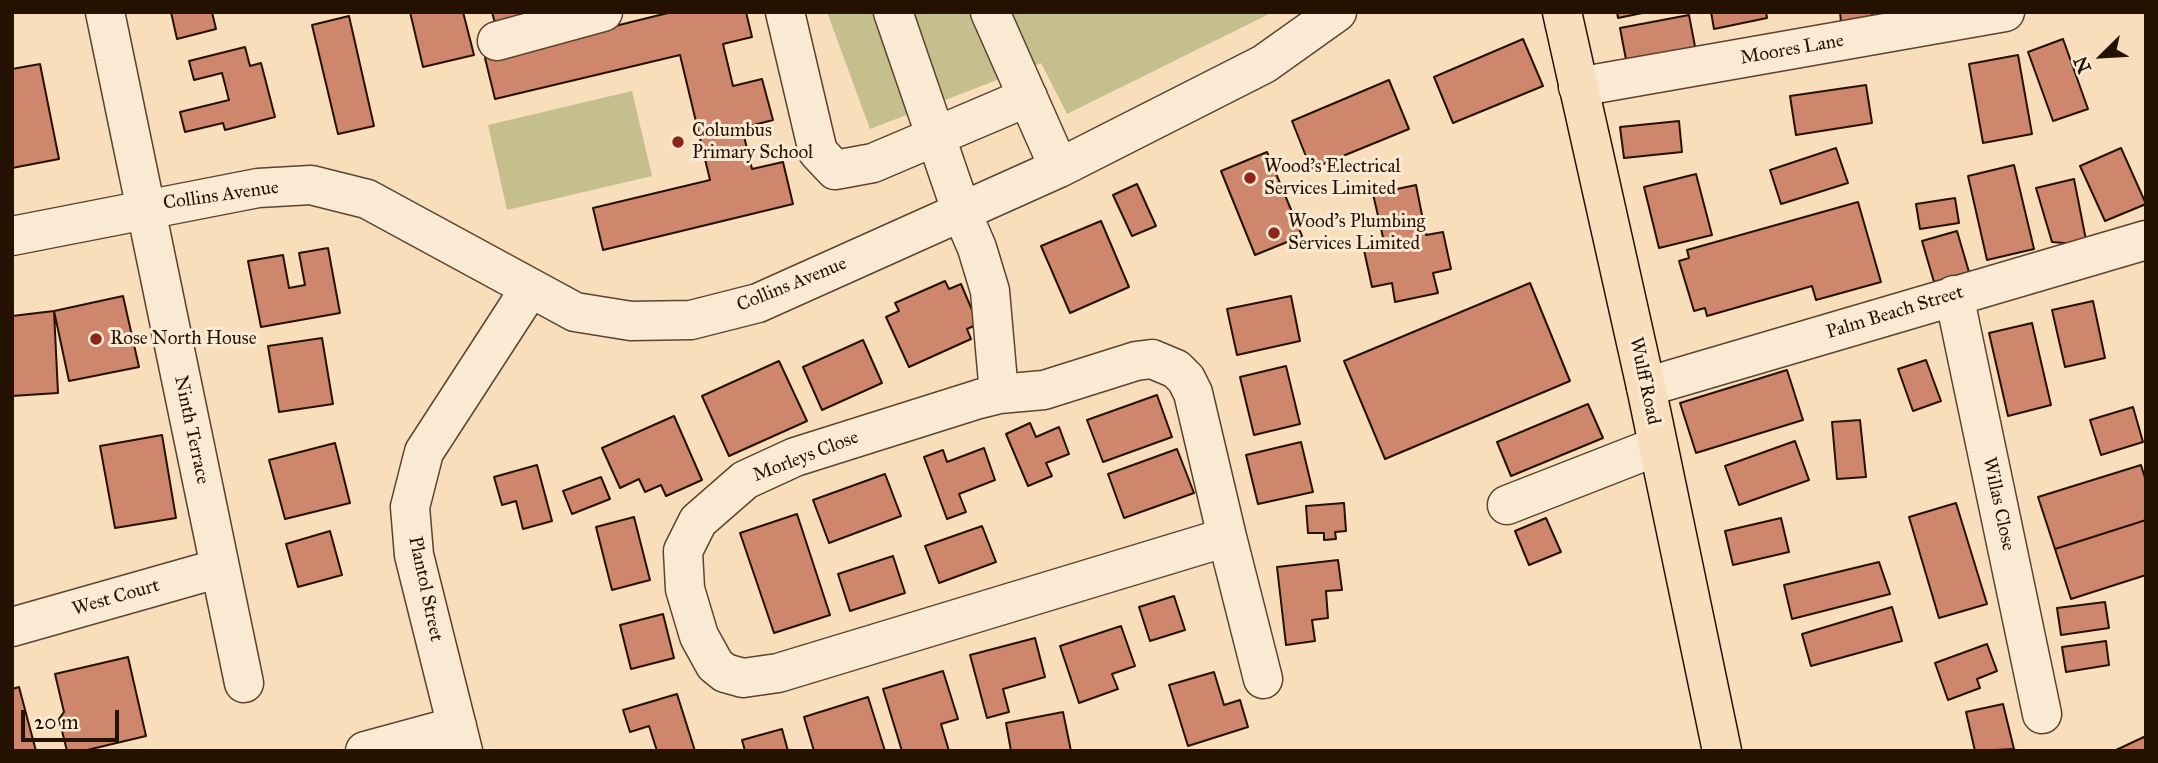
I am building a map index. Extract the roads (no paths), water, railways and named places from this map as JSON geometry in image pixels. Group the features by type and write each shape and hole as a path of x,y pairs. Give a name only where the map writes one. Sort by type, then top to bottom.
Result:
{"main road":[{"name":"Wulff Road","path":"1562,12 1646,387 1722,751"}],"street":[{"name":"Ninth Terrace","path":"105,12 244,683"},
{"path":"497,41 603,12"},
{"path":"785,12 818,152 835,170 873,163 1028,97"},
{"path":"892,12 962,213 977,247 990,291 999,394"},
{"path":"990,12 1059,167"},
{"name":"Collins Avenue","path":"12,236 145,207 258,188 311,185 367,199 575,313 631,321 691,320 758,303 1059,167 1264,64 1337,12"},
{"name":"Moores Lane","path":"1578,88 2005,12"},
{"name":"Palm Beach Street","path":"1646,387 2146,240"},
{"name":"Plantol Street","path":"460,738 414,555 410,507 424,452 529,290"},
{"name":"Willas Close","path":"1954,295 2042,714"},
{"name":"Morleys Close","path":"1227,537 778,673 743,678 725,673 715,665 699,636 682,569 689,535 708,510 745,480 766,468 999,394 1044,390 1136,361 1161,361 1175,369 1193,393 1263,679"},
{"path":"1507,505 1658,446"},
{"name":"West Court","path":"12,627 220,568"},
{"path":"365,751 460,738"}],"place":[{"name":"Columbus Primary School","path":"678,142"},
{"name":"Wood's Electrical Services Limited","path":"1250,178"},
{"name":"Wood's Plumbing Services Limited","path":"1274,233"},
{"name":"Rose North House","path":"96,339"}]}
